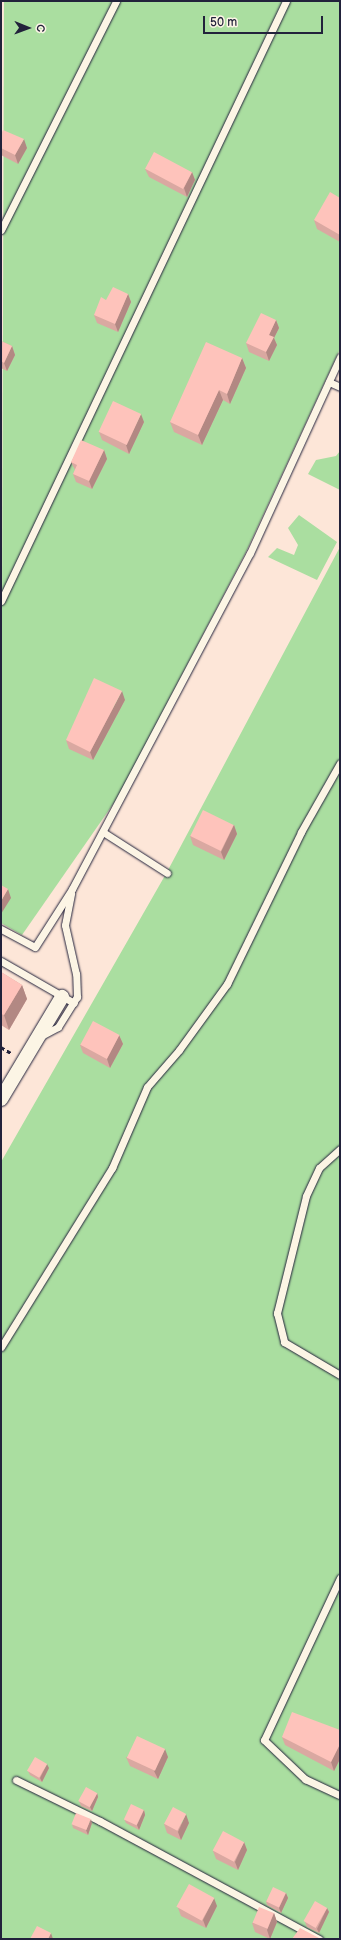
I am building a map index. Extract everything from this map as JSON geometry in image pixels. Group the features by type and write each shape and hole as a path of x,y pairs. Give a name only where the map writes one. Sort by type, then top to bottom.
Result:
{"street":[{"path":"1,1099 39,1037 68,1000"}],"lane":[{"path":"1,230 116,1"},
{"path":"1,602 286,1"},
{"path":"1,929 35,947 72,889 250,553 340,357"},
{"path":"329,382 340,387"},
{"path":"1,1347 112,1168 147,1087 179,1050 227,984 301,832 340,763"},
{"path":"103,832 167,873"},
{"path":"1,962 68,1000 76,974 65,925 72,889"},
{"path":"340,1149 320,1168 306,1196 277,1313 284,1342 340,1375"},
{"path":"340,1578 264,1740 305,1779 340,1795"},
{"path":"16,1780 100,1821 319,1939"}],"path":[{"path":"1,1047 11,1053"}],"green space":[{"path":"4,1 340,1 340,349 246,552 118,797 22,935 1,923"},
{"path":"340,451 340,490 308,474 316,460 336,456"},
{"path":"299,515 337,542 317,580 268,557 277,548 294,555 298,545 288,528"},
{"path":"340,547 340,1939 1,1939 1,1162 167,872"}],"building":[{"path":"3,130 24,139 15,155 1,148 1,134"},
{"path":"154,152 192,172 183,189 145,169"},
{"path":"330,192 340,198 340,235 314,220"},
{"path":"113,287 128,294 115,324 94,315 101,297 106,300"},
{"path":"261,313 276,320 269,335 274,337 266,352 246,343"},
{"path":"1,341 12,346 4,363 1,361"},
{"path":"206,342 242,358 227,394 219,390 198,435 170,422"},
{"path":"113,401 141,414 127,445 99,432"},
{"path":"81,440 104,450 89,481 73,474 77,465 71,462"},
{"path":"94,678 122,691 90,752 66,740"},
{"path":"203,810 234,825 221,851 190,836"},
{"path":"1,885 8,889 1,901"},
{"path":"1,972 22,985 4,1015 1,1014"},
{"path":"93,1021 119,1035 107,1059 80,1045"},
{"path":"292,1712 340,1730 340,1744 331,1762 282,1737"},
{"path":"137,1736 165,1749 155,1771 127,1758"},
{"path":"35,1757 47,1764 39,1778 27,1771"},
{"path":"86,1787 97,1793 90,1807 78,1801"},
{"path":"131,1804 144,1810 137,1825 124,1819"},
{"path":"173,1807 186,1814 177,1831 164,1824"},
{"path":"76,1813 91,1819 86,1830 72,1824"},
{"path":"223,1831 244,1842 234,1862 213,1850"},
{"path":"189,1884 214,1898 202,1921 176,1907"},
{"path":"273,1887 286,1893 279,1907 266,1902"},
{"path":"315,1901 327,1908 316,1928 304,1921"},
{"path":"259,1907 274,1913 267,1929 253,1923"},
{"path":"37,1926 51,1933 48,1939 30,1939"},
{"path":"300,1928 319,1938 319,1939 292,1939"}]}
